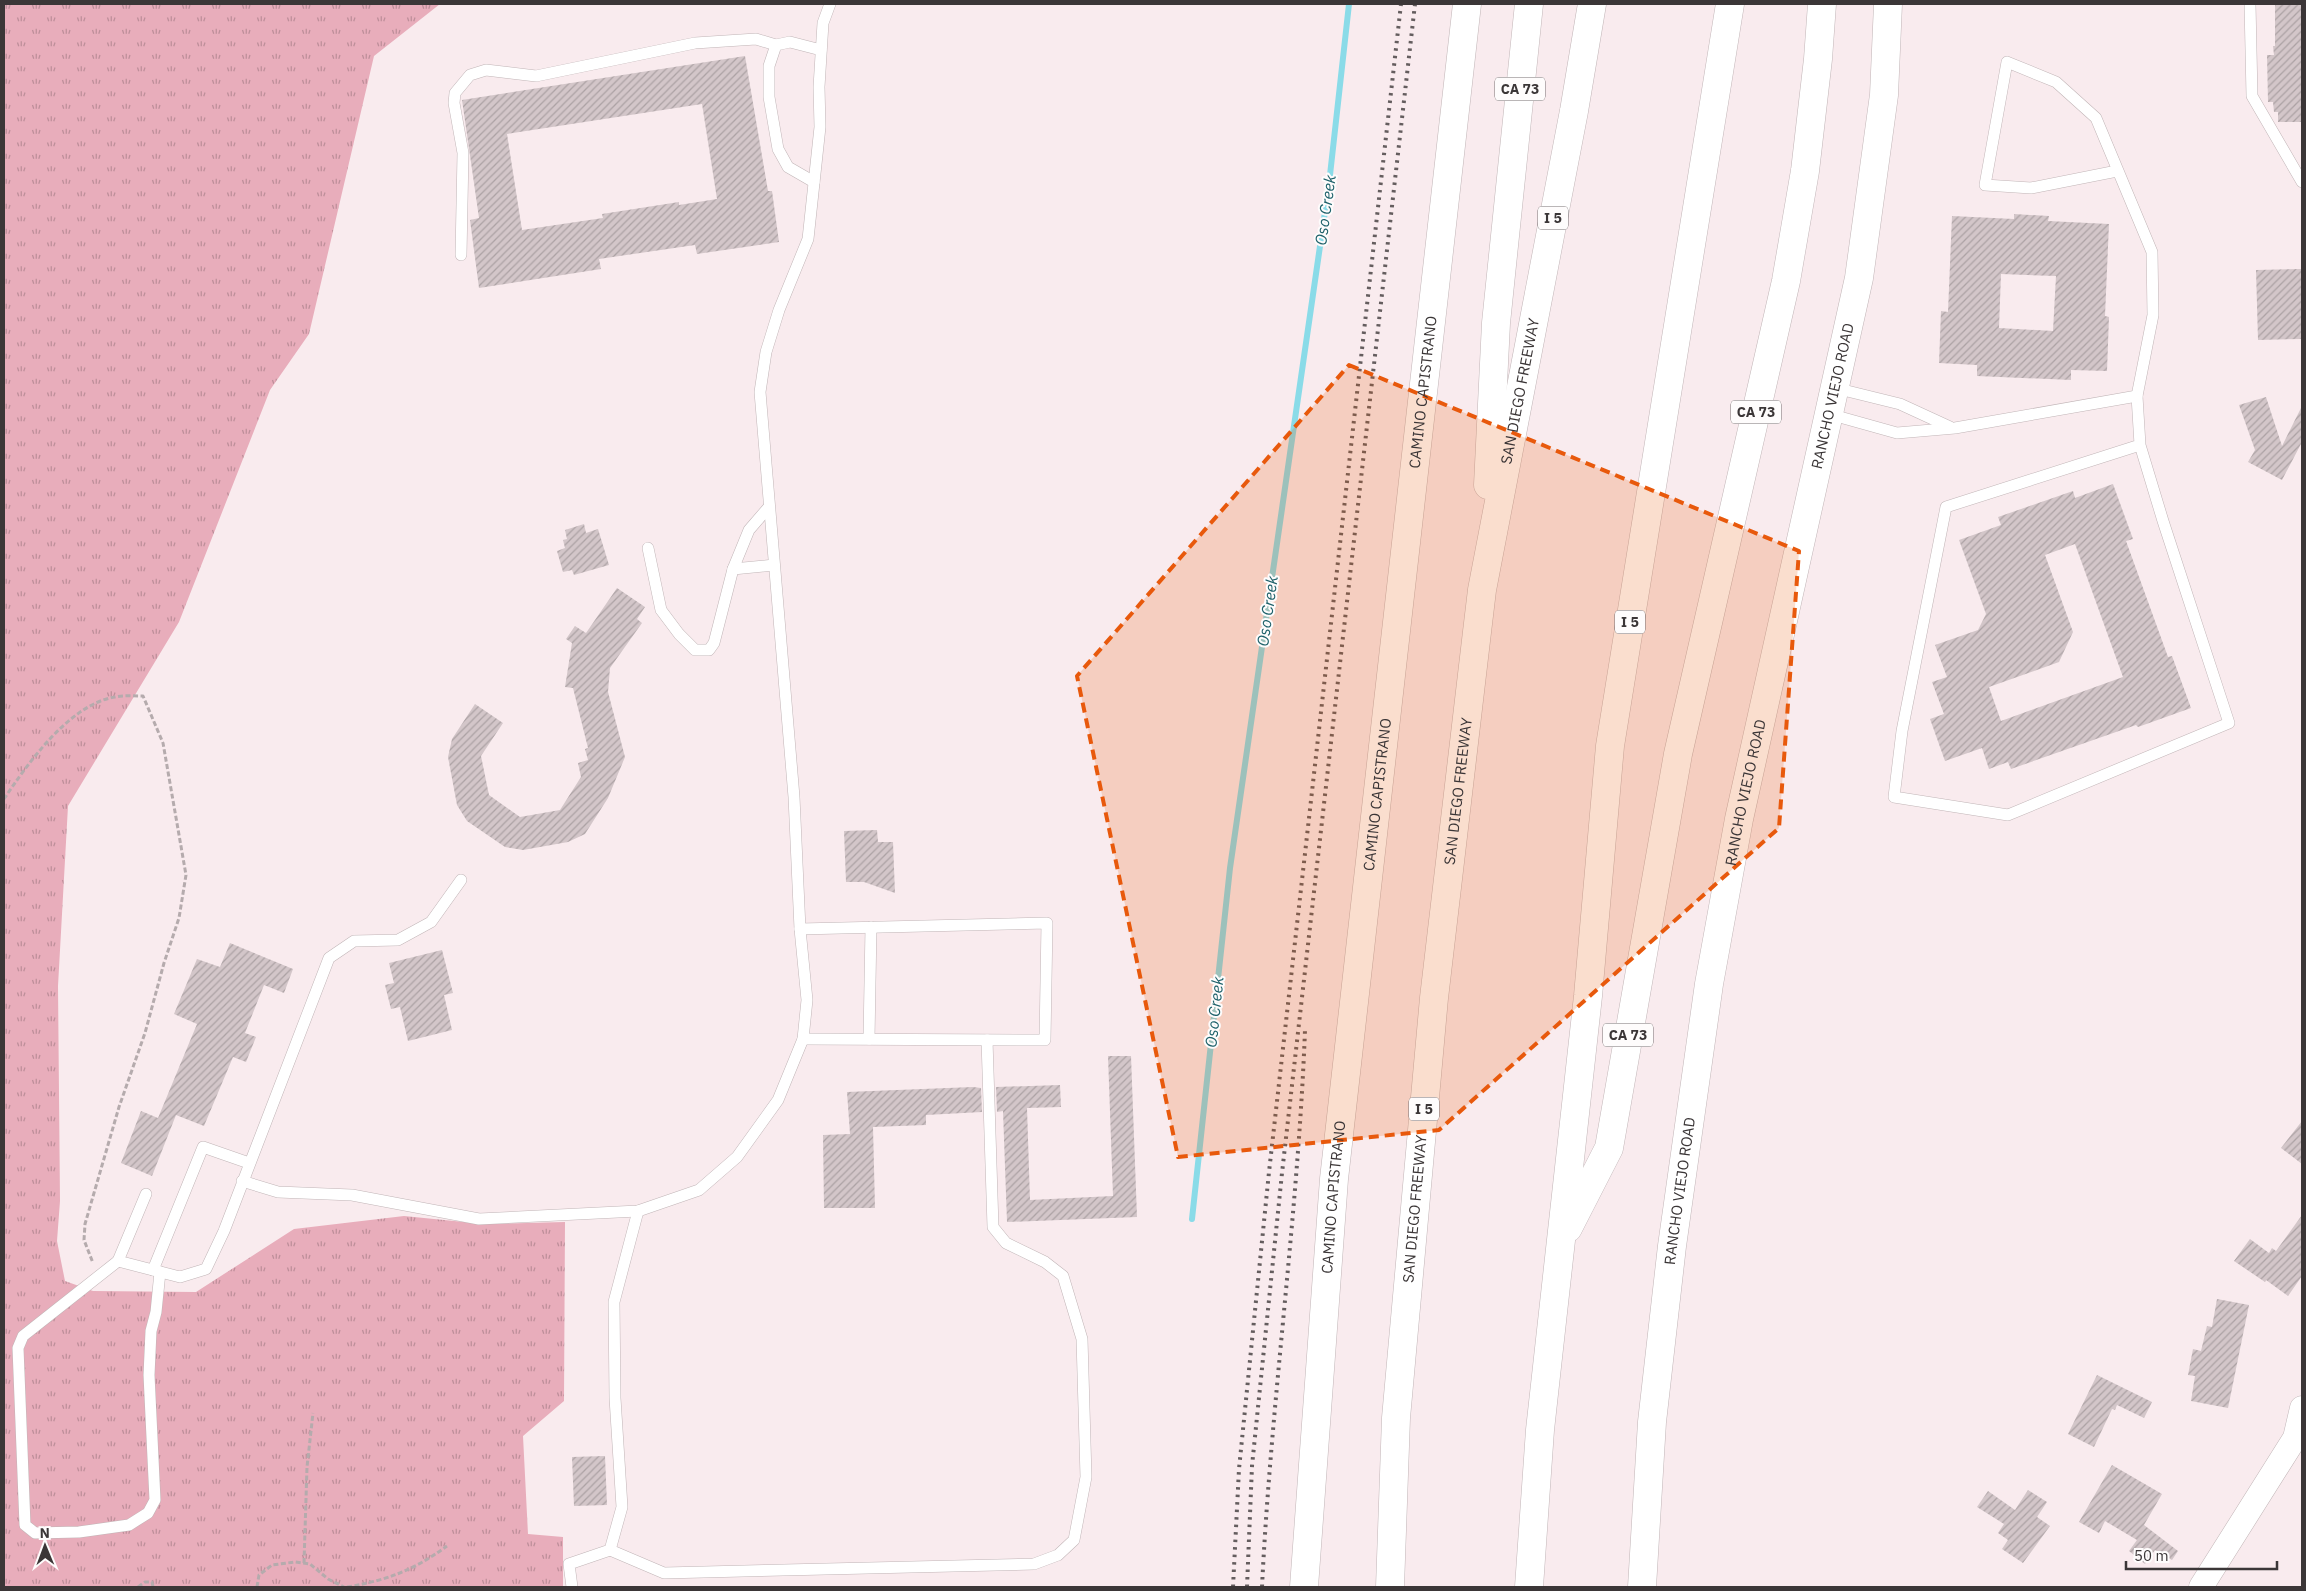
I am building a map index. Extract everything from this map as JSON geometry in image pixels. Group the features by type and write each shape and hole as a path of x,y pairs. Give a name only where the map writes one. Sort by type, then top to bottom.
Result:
{"main road":[{"name":"CAMINO CAPISTRANO","path":"1304,1587 1334,1180 1467,4"},
{"name":"CA 73","path":"1482,590 1496,323 1529,4"},
{"name":"SAN DIEGO FREEWAY","path":"1390,1587 1396,1418 1431,1037 1482,590 1574,110 1592,4"},
{"name":"I 5","path":"1529,1587 1540,1430 1588,996 1610,746 1730,4"},
{"name":"CA 73","path":"1560,1245 1609,1148 1678,754 1786,281 1805,171 1818,59 1822,4"},
{"name":"RANCHO VIEJO ROAD","path":"1642,1587 1654,1402 1672,1246 1709,984 1739,819 1859,278 1884,95 1888,4"}],"street":[{"path":"2201,1587 2295,1438 2302,1408"}],"lane":[{"path":"242,1181 278,1192 352,1195 479,1219 638,1211 700,1190 737,1157 778,1100 804,1039 807,1000 800,929 794,797 768,508 760,392 766,352 779,310 808,239 820,127 818,86 823,23 830,4"},
{"path":"2250,4 2252,96 2302,182"},
{"path":"461,255 463,153 454,103 455,93 470,75 486,70 536,76 695,43 756,39 776,45 790,42 821,50"},
{"path":"776,45 769,66 769,97 778,149 788,167 814,182"},
{"path":"2118,171 2030,188 1985,185 2007,62 2056,82 2096,118 2152,252 2153,315 2136,396 2140,445 2163,521 2230,723 2008,815 1894,797 1902,731 1946,507 2140,445"},
{"path":"1832,401 1897,433 1952,428 2136,396"},
{"path":"1832,401 1900,404 1952,428"},
{"path":"648,548 661,610 679,634 695,650 709,650 714,643 733,569 748,530 768,508"},
{"path":"733,569 774,565"},
{"path":"118,1261 180,1277 206,1269 224,1231 329,958 354,941 398,940 431,922 461,880"},
{"path":"800,929 1047,923 1045,1040 804,1039"},
{"path":"869,1039 871,927"},
{"path":"572,1587 569,1564 610,1550 664,1573 808,1568 973,1567 1034,1564 1058,1555 1074,1540 1086,1476 1082,1339 1063,1276 1045,1262 1006,1243 993,1227 987,1040"},
{"path":"146,1194 118,1261 23,1336 18,1348 25,1525 35,1533 79,1532 129,1525 148,1513 155,1500 150,1331 156,1312 157,1271 203,1147 249,1163"},
{"path":"610,1550 622,1507 615,1398 614,1302 638,1211"}],"path":[{"path":"4,799 18,777 46,744 78,712 114,697 142,696 163,743 186,875 179,918 144,1034 119,1107 85,1224 84,1240 94,1266 118,1261"},
{"path":"304,1563 307,1467 313,1413"},
{"path":"257,1587 259,1575 272,1565 294,1562 310,1564 328,1579 345,1587 368,1584 422,1564 447,1546"},
{"path":"138,1587 149,1581 152,1582 153,1587"}],"highlighted area":[{"path":"1349,365 1799,551 1779,828 1439,1130 1178,1157 1077,676"}],"green space":[{"path":"4,4 440,4 374,56 309,334 270,390 179,622 68,806 58,986 60,1201 57,1241 65,1281 93,1291 196,1292 294,1229 404,1216 484,1224 565,1222 564,1401 523,1436 528,1534 563,1537 563,1587 4,1587"}],"building":[{"path":"2275,4 2302,4 2302,122 2278,122 2278,112 2274,112 2273,102 2268,102 2267,55 2274,55"},
{"path":"745,56 768,191 772,191 779,242 697,254 695,245 599,259 601,269 479,288 470,220 479,218 462,100","holes":["702,104 717,199 679,205 679,202 602,214 603,218 522,230 507,134"]},
{"path":"2014,214 2049,216 2048,221 2109,224 2105,316 2109,317 2107,371 2071,370 2071,380 1977,376 1977,365 1939,363 1941,311 1948,312 1952,216 2014,219","holes":["2001,274 2056,276 2053,331 1999,328"]},
{"path":"2302,269 2302,339 2258,340 2256,270"},
{"path":"2266,397 2282,446 2302,406 2302,442 2282,480 2248,462 2255,450 2239,405"},
{"path":"2113,484 2133,539 2126,541 2168,657 2172,656 2191,708 2138,727 2136,725 2011,769 2008,762 1989,769 1982,748 1945,761 1930,719 1944,714 1932,682 1947,677 1935,645 1978,630 1986,614 1959,540 2001,525 1998,517 2073,491 2075,498","holes":["2075,544 2123,677 2001,721 1989,687 2059,662 2073,632 2045,555"]},
{"path":"584,524 586,533 598,529 609,565 574,575 572,570 563,572 557,551 565,548 563,540 567,539 565,530"},
{"path":"617,588 645,607 637,619 642,623 610,668 608,692 625,757 608,798 585,834 568,842 523,850 505,847 467,821 457,805 448,757 452,739 475,704 503,723 481,756 489,795 520,817 560,810 581,777 578,763 588,760 585,749 588,748 573,688 565,687 572,643 566,639 575,626 586,633"},
{"path":"877,830 878,842 893,842 895,893 864,882 846,882 844,831"},
{"path":"230,943 293,969 284,993 264,985 245,1033 256,1037 246,1062 233,1057 204,1126 176,1115 152,1176 121,1163 141,1111 158,1118 197,1024 174,1014 197,959 220,967"},
{"path":"442,950 453,993 444,995 452,1030 408,1041 400,1007 391,1009 385,985 394,983 389,963"},
{"path":"1108,1056 1131,1056 1137,1217 1007,1222 1003,1111 997,1112 996,1087 1060,1085 1061,1107 1027,1108 1030,1200 1113,1196"},
{"path":"981,1088 982,1112 926,1115 926,1125 873,1127 875,1208 824,1208 823,1135 850,1134 847,1092"},
{"path":"2302,1121 2302,1164 2281,1148"},
{"path":"2302,1215 2302,1276 2288,1296 2234,1261 2250,1239 2269,1253 2272,1248 2276,1251"},
{"path":"2217,1299 2249,1305 2228,1408 2191,1401 2195,1376 2188,1375 2193,1349 2201,1351 2207,1326 2212,1327"},
{"path":"2097,1375 2152,1402 2144,1418 2117,1405 2115,1410 2112,1409 2094,1447 2068,1434"},
{"path":"605,1456 607,1505 574,1506 572,1457"},
{"path":"2112,1465 2162,1494 2144,1525 2178,1551 2172,1560 2155,1550 2145,1564 2129,1551 2137,1540 2105,1521 2099,1533 2079,1522"},
{"path":"2028,1490 2047,1502 2037,1517 2050,1526 2023,1563 2002,1549 2008,1540 1998,1533 2004,1524 1977,1507 1988,1491 2015,1510"}],"waterway":[{"name":"Oso Creek","path":"1192,1219 1230,868 1329,184 1349,4"}],"railway":[{"path":"1233,1587 1239,1469 1269,1172 1401,4"},
{"path":"1247,1587 1252,1466 1282,1173 1415,4"},
{"path":"1262,1587 1266,1517 1297,1169 1305,1030"}]}
